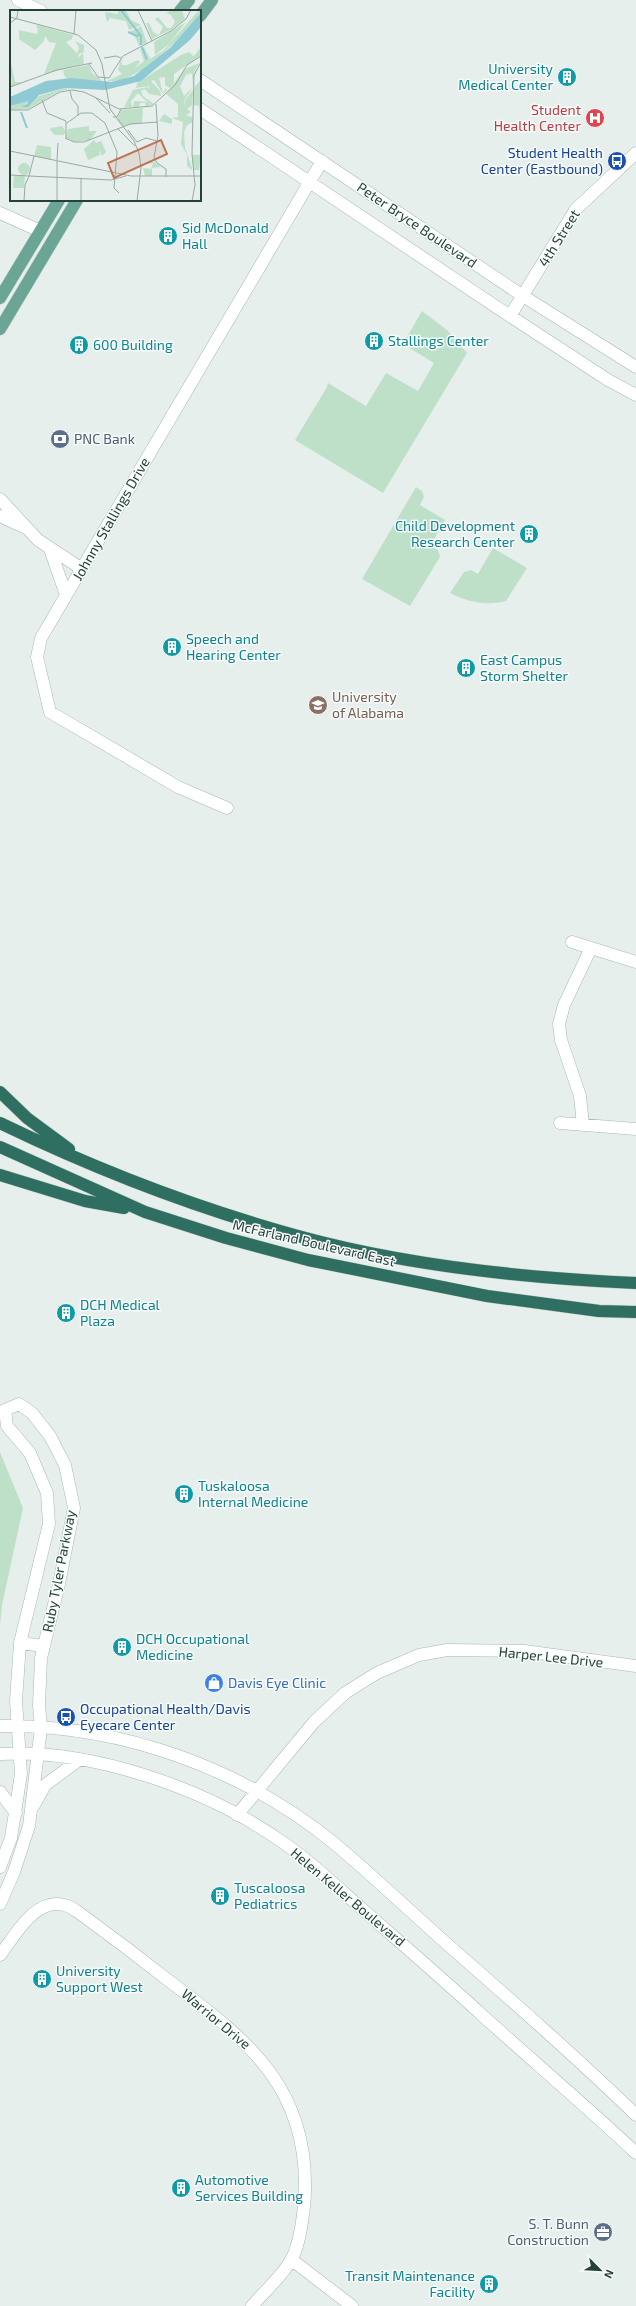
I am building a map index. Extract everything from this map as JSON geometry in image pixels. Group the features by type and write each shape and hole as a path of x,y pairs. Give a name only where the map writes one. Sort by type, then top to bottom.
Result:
{"highway":[{"path":"0,1092 27,1118 87,1162"},
{"name":"McFarland Boulevard East","path":"0,1123 87,1162 191,1203 299,1236 390,1256 479,1271 636,1283"},
{"name":"McFarland Boulevard East","path":"0,1147 145,1212 226,1238 308,1260 487,1296 599,1311 636,1312"},
{"path":"0,1175 85,1201 145,1212"},
{"path":"599,1311 636,1320"}],"main road":[{"path":"181,10 188,0"},
{"path":"201,15 212,0"},
{"path":"0,298 58,201"},
{"path":"0,329 76,201"}],"street":[{"path":"18,0 39,10"},
{"name":"Peter Bryce Boulevard","path":"201,81 524,296 636,367"},
{"name":"Peter Bryce Boulevard","path":"201,111 310,181 510,316 608,380 636,395"},
{"name":"4th Street","path":"510,316 524,296 576,209 636,153"},
{"name":"Johnny Stallings Drive","path":"227,808 178,787 50,712 37,657 41,638 322,161"},
{"path":"0,213 40,231"},
{"path":"0,499 9,507 26,528 50,549 82,569"},
{"path":"0,516 26,528"},
{"path":"50,549 66,595"},
{"path":"572,942 636,962"},
{"path":"583,1125 580,1096 561,1040 560,1024 564,1005 591,948"},
{"path":"560,1123 636,1129"},
{"name":"Ruby Tyler Parkway","path":"0,1867 11,1838 21,1774 16,1701 20,1643 49,1524 47,1493 30,1453 7,1426 5,1410 19,1404 32,1413 42,1424 65,1466 74,1508 40,1659 39,1690 42,1728 32,1808 24,1844 0,1904"},
{"path":"47,1534 68,1539"},
{"path":"20,1643 44,1646"},
{"name":"Harper Lee Drive","path":"237,1816 314,1722 345,1693 377,1672 419,1655 447,1650 524,1651 636,1666"},
{"name":"Helen Keller Boulevard","path":"0,1726 17,1726 83,1732 128,1740 200,1763 256,1792 334,1844 511,2000 636,2115"},
{"name":"Helen Keller Boulevard","path":"0,1754 20,1753 79,1760 158,1781 198,1796 277,1838 311,1864 446,1981 636,2153"},
{"path":"32,1808 45,1784 79,1760"},
{"path":"0,1792 16,1813"},
{"name":"Warrior Drive","path":"0,1955 35,1912 48,1905 64,1905 78,1912 124,1946 234,2032 256,2053 282,2091 294,2120 302,2149 305,2180 301,2226 292,2260"},
{"path":"252,2306 292,2260 352,2306"}],"green space":[{"path":"422,311 447,330 467,353 383,493 295,440 328,383 366,406 386,373 418,391 434,363 403,344"},
{"path":"416,487 422,491 424,497 420,505 445,520 430,546 438,550 440,557 410,606 362,579"},
{"path":"493,548 527,568 506,601 484,603 470,601 450,593 464,572 471,570 478,574"},
{"path":"0,1452 23,1508 2,1605 0,1625"}],"place":[{"name":"University Medical Center","path":"567,77"},
{"name":"Student Health Center","path":"595,118"},
{"name":"Student Health Center (Eastbound)","path":"617,161"},
{"name":"Sid McDonald Hall","path":"168,236"},
{"name":"Stallings Center","path":"374,341"},
{"name":"600 Building","path":"79,345"},
{"name":"PNC Bank","path":"60,439"},
{"name":"Child Development Research Center","path":"529,534"},
{"name":"Speech and Hearing Center","path":"172,647"},
{"name":"East Campus Storm Shelter","path":"466,668"},
{"name":"University of Alabama","path":"318,705"},
{"name":"DCH Medical Plaza","path":"66,1313"},
{"name":"Tuskaloosa Internal Medicine","path":"184,1494"},
{"name":"DCH Occupational Medicine","path":"122,1647"},
{"name":"Davis Eye Clinic","path":"214,1683"},
{"name":"Occupational Health/Davis Eyecare Center","path":"66,1717"},
{"name":"Tuscaloosa Pediatrics","path":"220,1896"},
{"name":"University Support West","path":"42,1979"},
{"name":"Automotive Services Building","path":"181,2188"},
{"name":"S. T. Bunn Construction","path":"603,2232"},
{"name":"Transit Maintenance Facility","path":"489,2284"}]}
